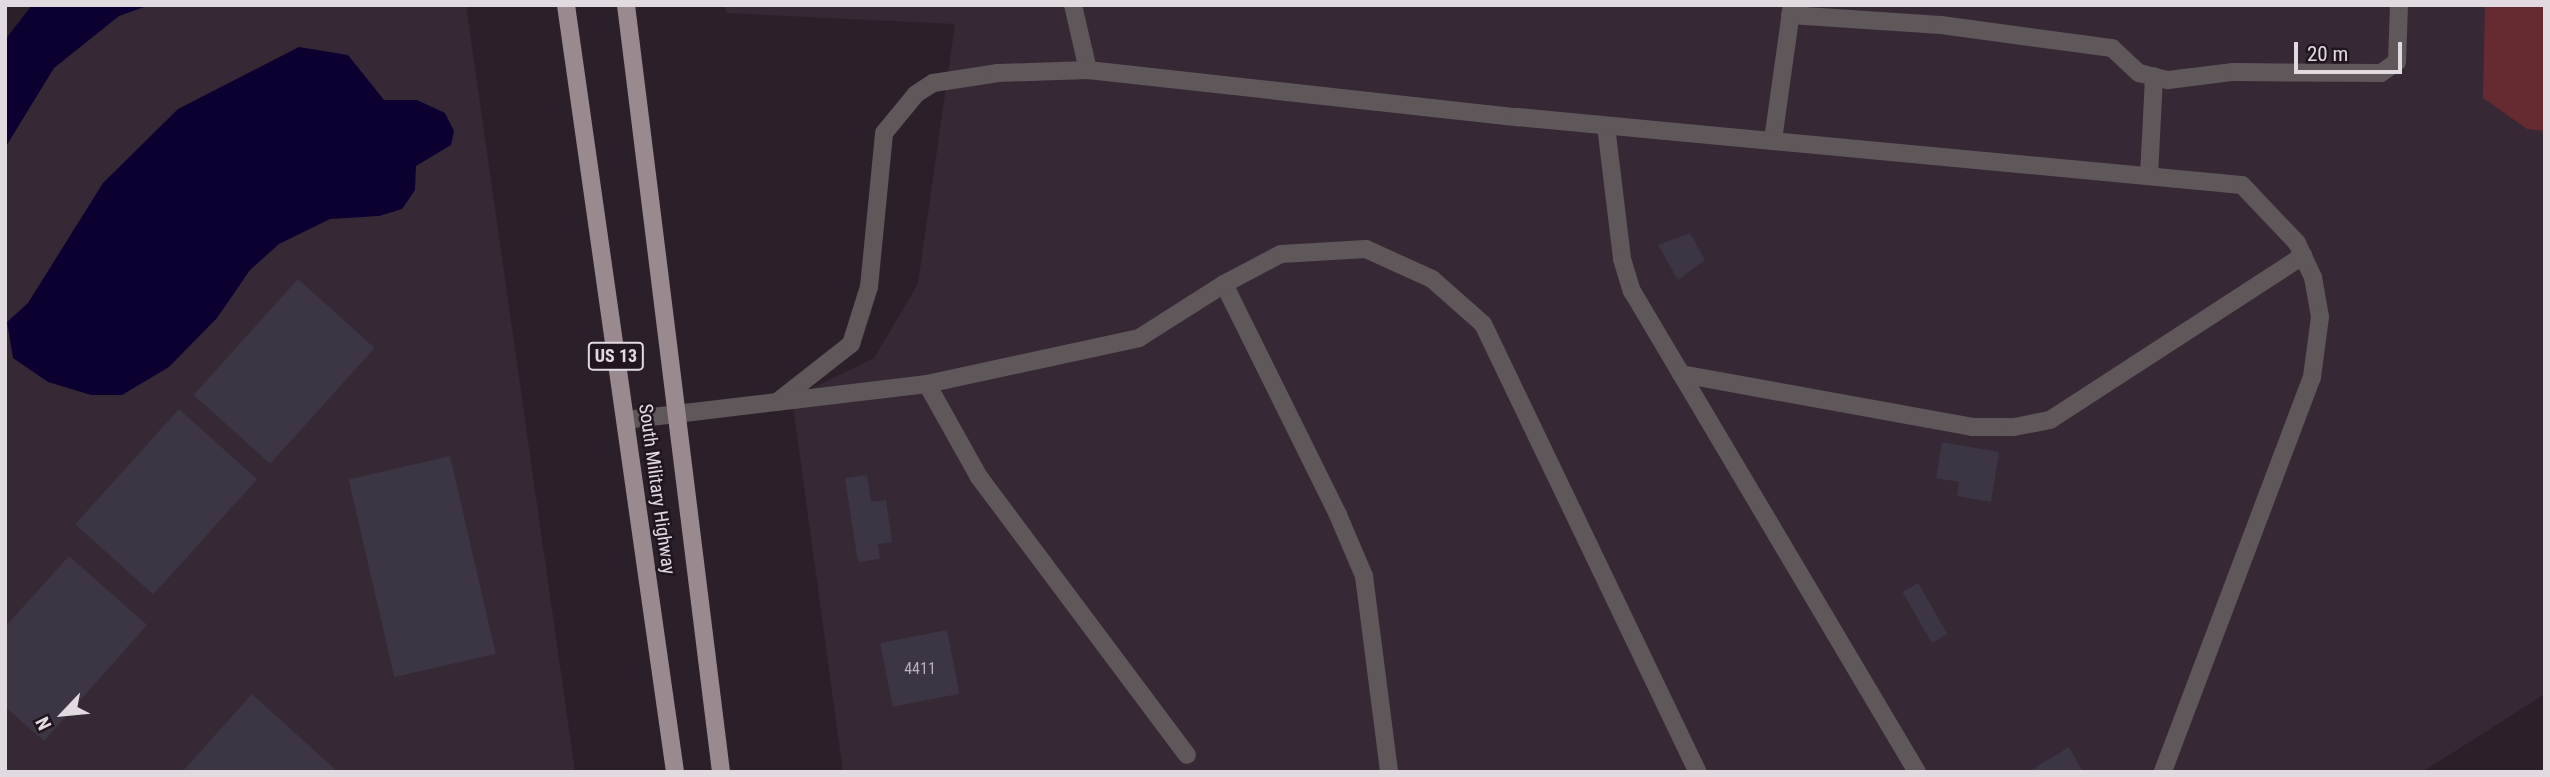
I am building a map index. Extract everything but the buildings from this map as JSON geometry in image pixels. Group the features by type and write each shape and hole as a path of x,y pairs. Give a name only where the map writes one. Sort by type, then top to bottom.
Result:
{"main road":[{"name":"South Military Highway","path":"566,5 675,772"},
{"name":"South Military Highway","path":"626,5 721,772"}],"street":[{"path":"1073,5 1088,70"},
{"path":"1773,140 1791,10 1941,25 2112,48 2139,73 2168,80 2232,72 2381,73 2397,62 2399,5"},
{"path":"777,402 851,344 869,287 884,133 916,94 933,83 998,73 1088,70 1605,126 2242,185 2265,205 2303,256 2313,277 2320,317 2312,377 2163,772"},
{"path":"2149,176 2154,76"},
{"path":"1605,126 1625,270 1632,291 1917,772"},
{"path":"626,420 926,384 1139,338 1224,284 1280,254 1366,249 1432,279 1483,324 1698,772"},
{"path":"1681,374 1972,427 2014,427 2050,420 2303,256"},
{"path":"1224,284 1338,514 1364,576 1389,772"},
{"path":"926,384 979,477 1187,755"}],"shaded area":[{"path":"32,5 150,5 119,16 54,68 5,148 5,40"},
{"path":"47,5 466,5 575,772 5,772 5,64"},
{"path":"725,5 2545,5 2545,694 2422,772 843,772 792,398 874,358 918,284 955,24 726,13"},
{"path":"2485,5 2545,5 2545,131 2527,129 2483,98"},
{"path":"299,47 348,55 384,100 417,100 445,113 454,131 451,145 416,166 415,190 402,209 379,216 330,219 279,244 250,270 217,318 169,367 122,395 91,395 48,382 13,358 7,322 28,303 103,183 178,109"}]}
